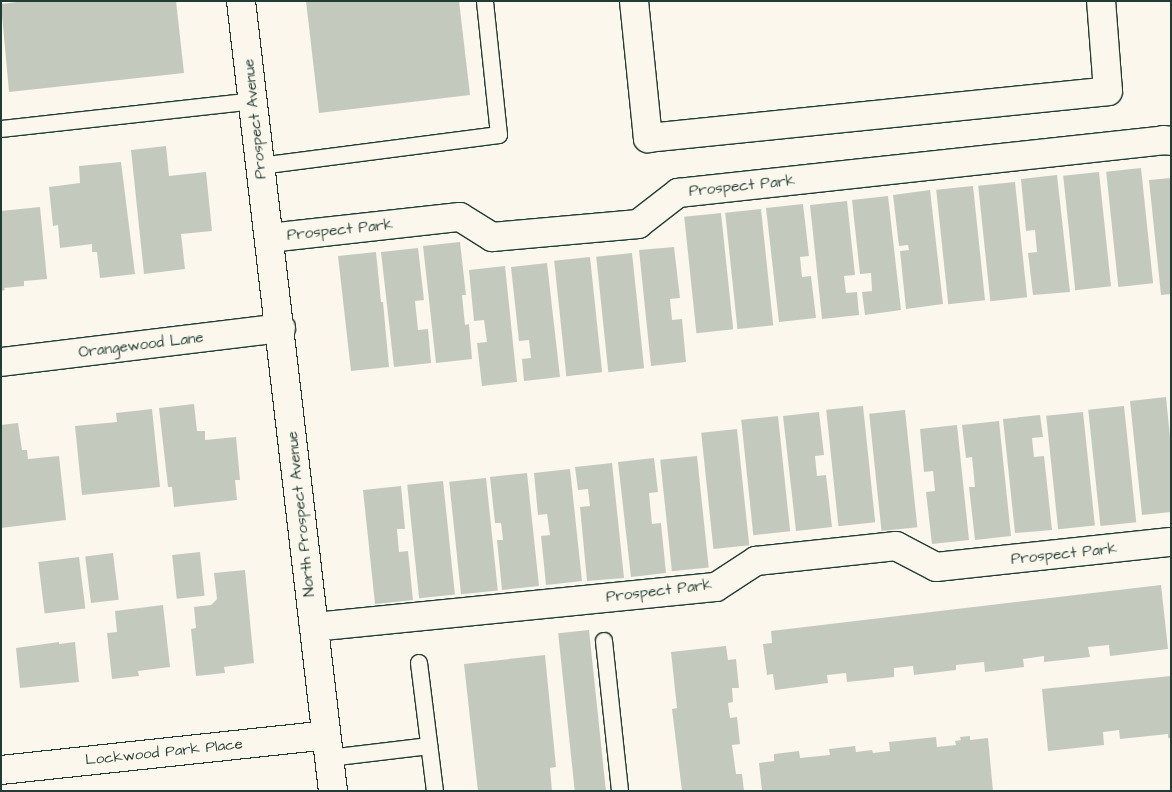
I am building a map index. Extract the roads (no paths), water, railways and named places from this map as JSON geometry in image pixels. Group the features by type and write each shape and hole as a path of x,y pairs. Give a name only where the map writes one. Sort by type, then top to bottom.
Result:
{"street":[{"name":"Prospect Avenue","path":"241,1 268,238"},
{"path":"634,1 648,138 1108,91 1100,1"},
{"name":"Prospect Park","path":"268,238 460,217 492,237 638,224 678,193 1163,140 1171,141"},
{"name":"North Prospect Avenue","path":"268,238 281,328 333,791"},
{"name":"Orangewood Lane","path":"1,362 281,328"},
{"name":"Prospect Park","path":"314,627 716,586 756,561 896,546 936,567 1171,542"},
{"name":"Lockwood Park Place","path":"1,770 328,746"}],"lane":[{"path":"260,166 499,135 485,1"},
{"path":"1,129 253,101"},
{"path":"604,641 620,791"},
{"path":"419,663 435,791"},
{"path":"328,746 429,746"}]}
